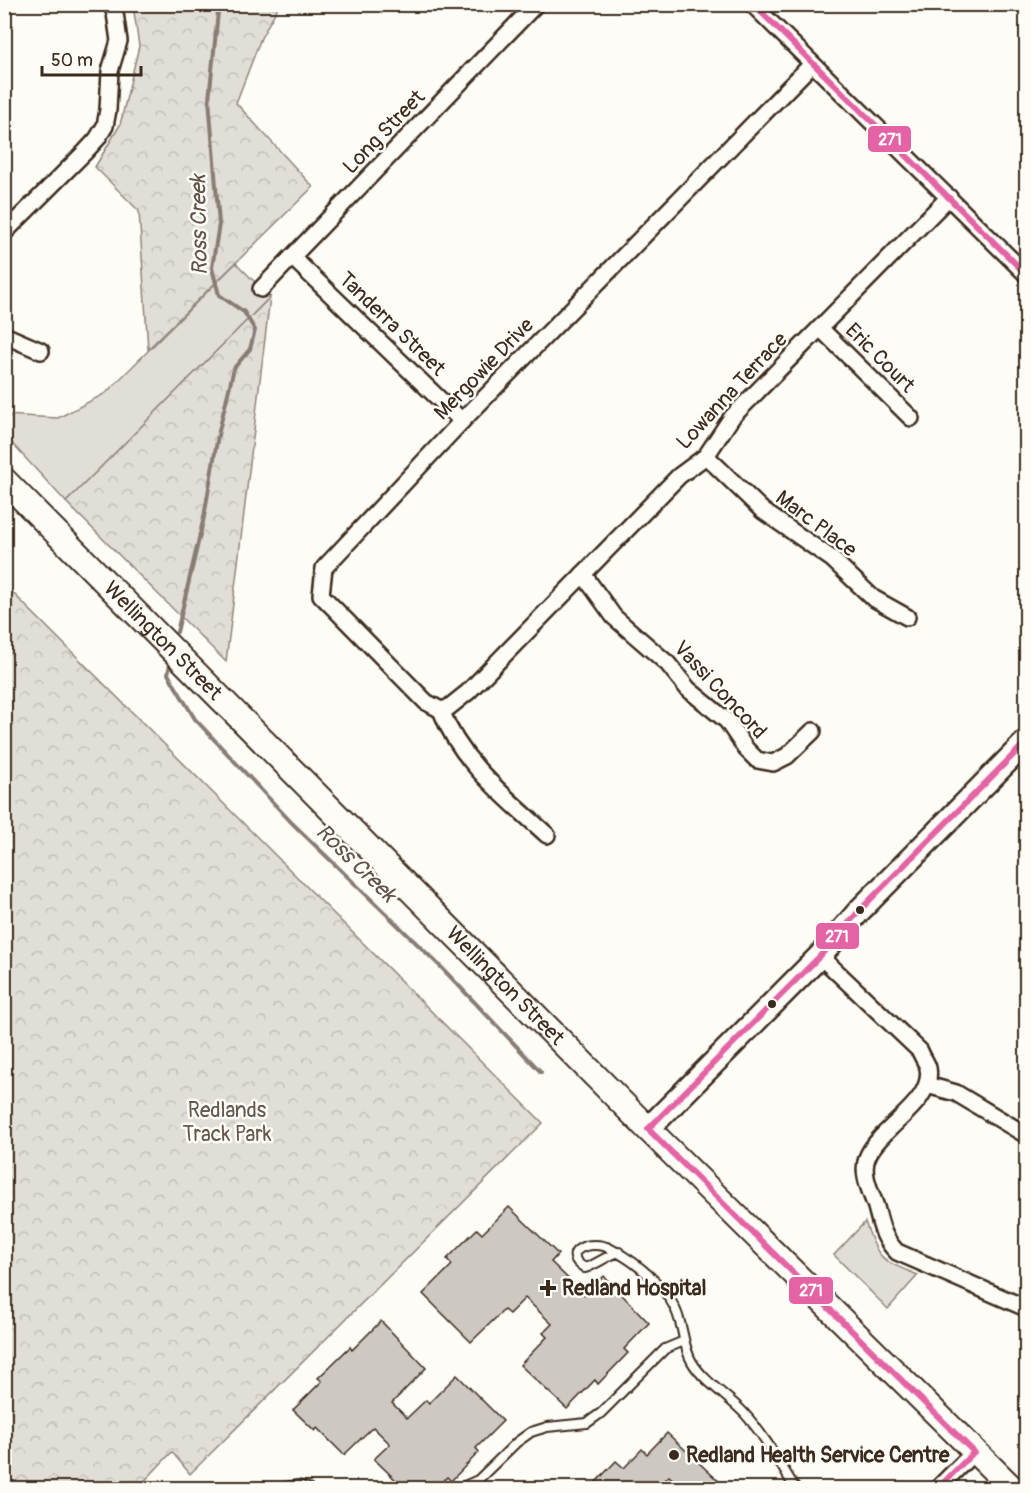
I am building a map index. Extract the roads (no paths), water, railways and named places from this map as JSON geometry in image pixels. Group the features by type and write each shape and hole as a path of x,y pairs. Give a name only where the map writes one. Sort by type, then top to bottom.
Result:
{"main road":[{"name":"Wellington Street","path":"4,480 648,1130 1012,1488"}],"street":[{"path":"4,233 85,152 105,126 110,71 119,41 115,13 111,4"},
{"name":"Long Street","path":"261,289 536,4"},
{"path":"752,4 1026,274"},
{"name":"Mergowie Drive","path":"441,710 426,702 321,595 324,568 462,421 812,64"},
{"name":"Lowanna Terrace","path":"441,710 448,708 468,692 679,476 706,456 732,417 949,197"},
{"name":"Tanderra Street","path":"292,257 462,421"},
{"name":"Eric Court","path":"820,328 911,417"},
{"path":"4,335 41,351"},
{"name":"Marc Place","path":"706,456 763,511 832,559 873,597 907,617"},
{"name":"Vassi Concord","path":"583,574 614,617 668,664 688,689 727,721 746,749 757,760 773,763 787,756 813,731"},
{"path":"441,710 453,736 482,774 547,836"},
{"path":"648,1130 820,956 869,902 1024,748"},
{"path":"820,956 920,1052 928,1069 927,1085 921,1096 875,1145 867,1159 865,1173 886,1241 897,1252 1026,1308"},
{"path":"927,1085 956,1093 1026,1135"},
{"path":"938,1488 974,1452"}],"lane":[{"path":"619,1252 585,1268 575,1259 580,1247 587,1244 607,1246 619,1252 632,1260 672,1302 680,1319 691,1362 764,1436 795,1488"},
{"path":"460,1488 478,1480 517,1442 531,1432 547,1427 586,1423 602,1413 665,1349 684,1341"},
{"path":"279,1488 298,1485 308,1488"}],"waterway":[{"name":"Ross Creek","path":"177,632 204,517 218,435 234,368 250,349 255,330 244,312 219,295 212,268 219,224 209,99 218,12 216,4"},
{"name":"Ross Creek","path":"170,664 168,674 195,719 292,823 441,967 541,1072"}],"place":[{"name":"Redland Hospital","path":"548,1288"},
{"name":"Redland Health Service Centre","path":"674,1455"}],"park label":[{"name":"Redlands Track Park","path":"227,1122"}]}
